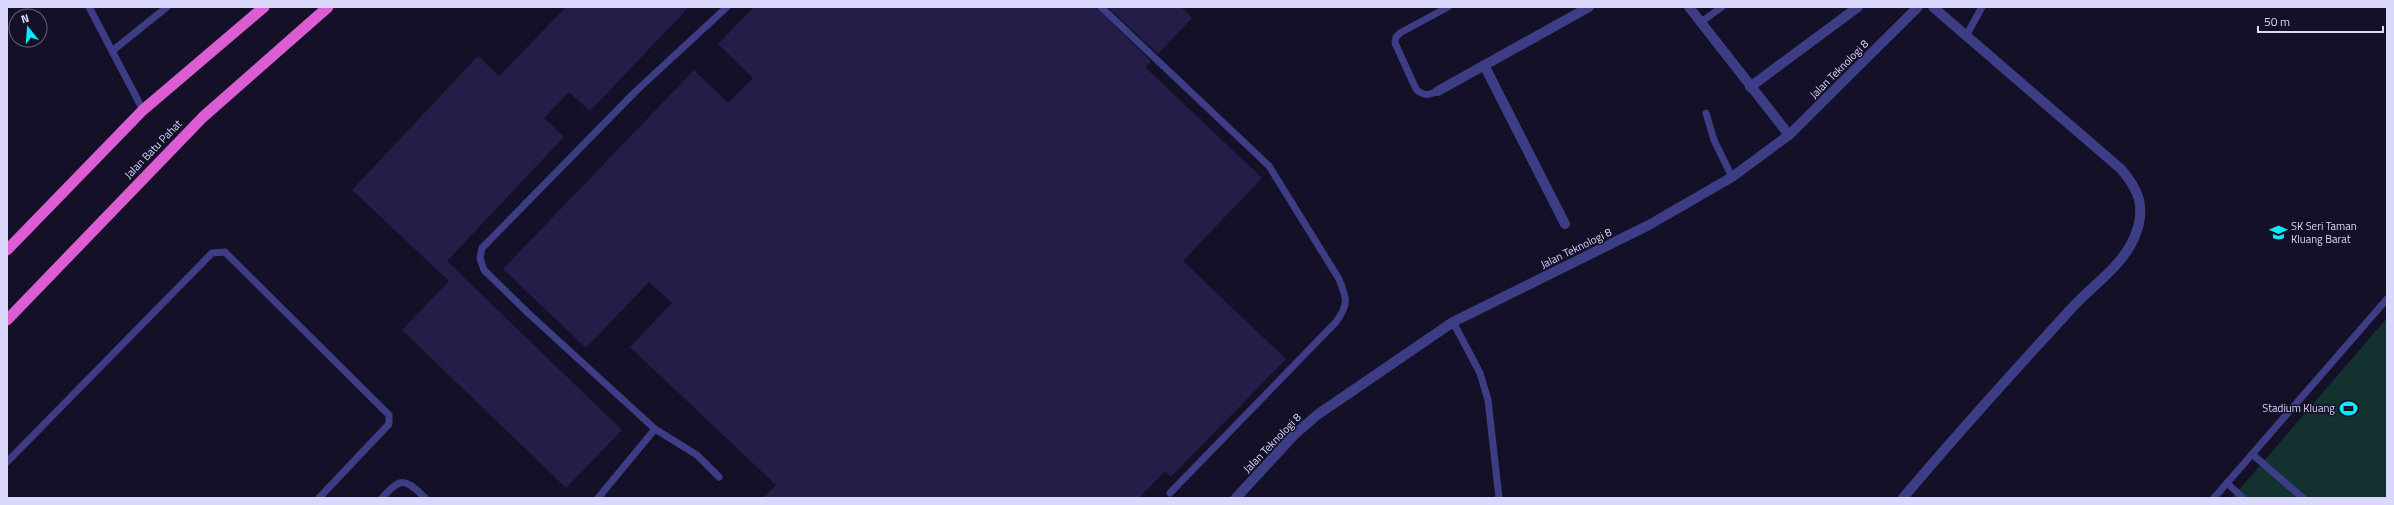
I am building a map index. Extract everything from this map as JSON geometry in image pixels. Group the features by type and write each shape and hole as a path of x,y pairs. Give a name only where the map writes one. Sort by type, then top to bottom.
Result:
{"highway":[{"path":"7,250 143,110 264,7"},
{"name":"Jalan Batu Pahat","path":"7,320 203,117 328,7"}],"street":[{"path":"1438,91 1485,67 1589,7"},
{"path":"1689,7 1788,135"},
{"path":"1750,87 1858,7"},
{"name":"Jalan Teknologi 8","path":"1236,498 1294,435 1317,415 1453,322 1649,225 1732,177 1788,135 1918,7"},
{"path":"1903,498 1976,413 2066,314 2127,253 2137,232 2140,207 2135,186 2121,169 1933,7"},
{"path":"1485,67 1565,224"}],"lane":[{"path":"89,7 143,110"},
{"path":"112,51 168,7"},
{"path":"719,477 697,455 655,429 528,313 484,270 480,258 482,248 636,91 727,7"},
{"path":"1101,7 1269,166 1339,279 1347,299 1344,311 1336,322 1170,493"},
{"path":"1438,91 1428,95 1421,94 1416,89 1395,43 1396,37 1400,33 1448,7"},
{"path":"1700,22 1722,7"},
{"path":"1966,36 1982,7"},
{"path":"1706,113 1714,140 1732,177"},
{"path":"7,462 212,253 218,251 225,252 389,414 389,424 319,498"},
{"path":"2214,498 2387,299"},
{"path":"1453,322 1480,373 1488,400 1499,498"},
{"path":"598,498 655,429"},
{"path":"2252,454 2303,498"},
{"path":"382,498 393,485 401,482 408,482 425,498"},
{"path":"2227,483 2243,498"}],"green space":[{"name":"Stadium Kluang","path":"2387,318 2387,498 2232,498"}],"building":[{"path":"566,7 689,7 590,111 569,92 544,118 564,137 447,261 622,430 566,488 402,330 449,281 352,190 478,56 499,76"},
{"path":"754,7 1096,7 1151,61 1145,67 1262,178 1183,261 1286,359 1171,477 1165,471 1139,498 763,498 776,485 630,347 672,303 649,282 586,348 503,269 694,70 728,103 753,78 718,44"},
{"path":"1108,7 1181,7 1192,18 1158,54"}],"place":[{"name":"SK Seri Taman Kluang Barat","path":"2278,232"},
{"name":"Stadium Kluang","path":"2348,408"}]}
